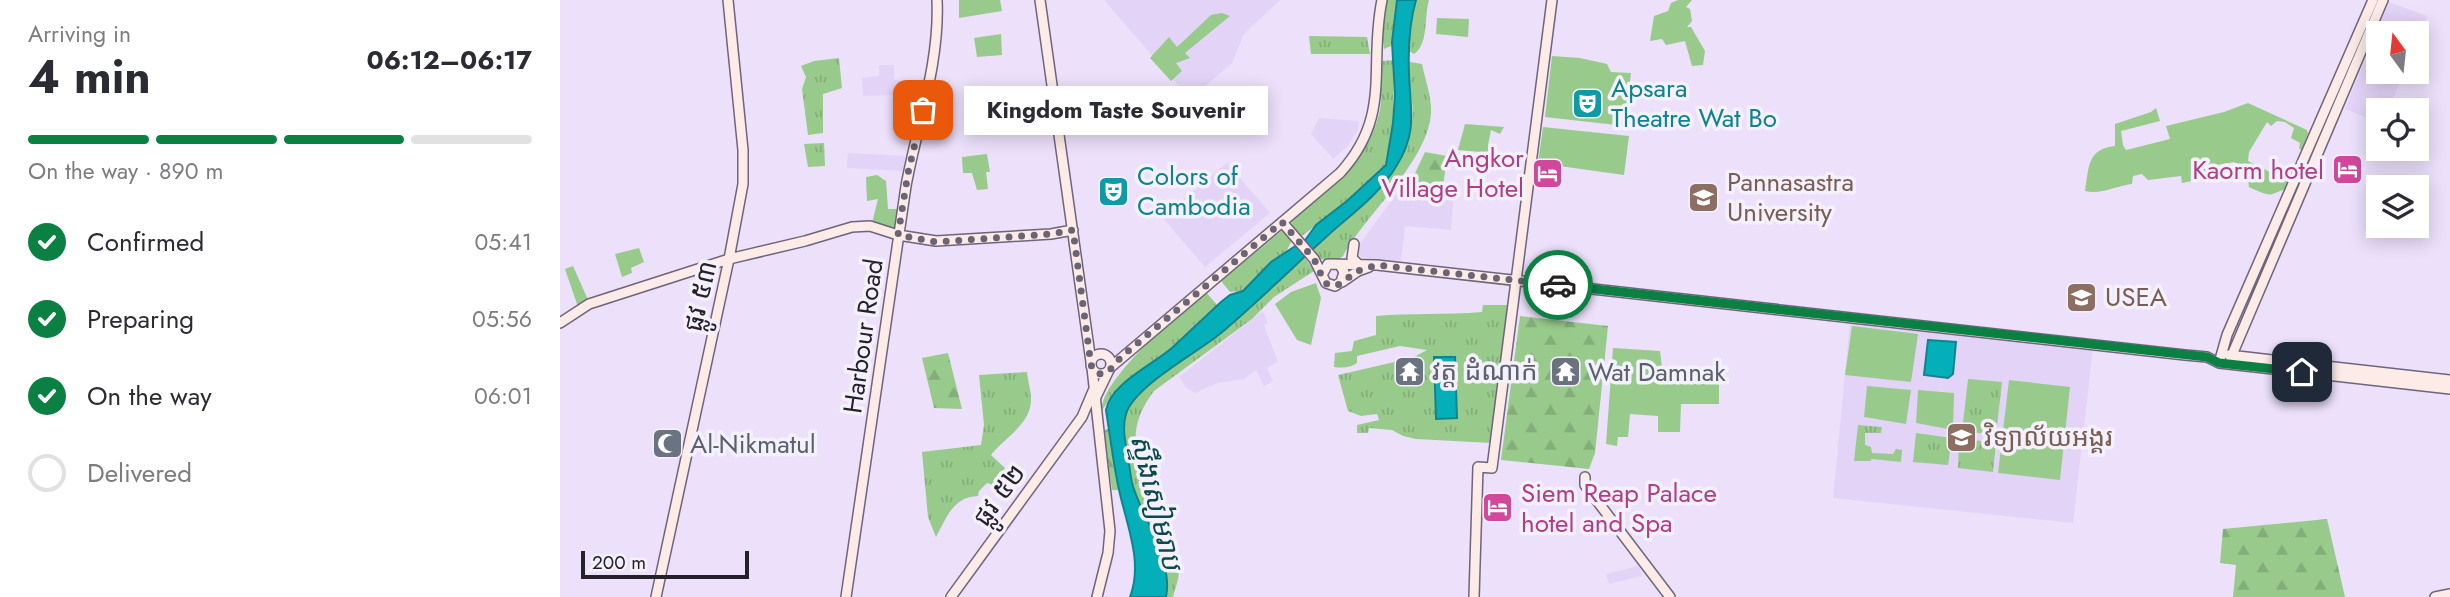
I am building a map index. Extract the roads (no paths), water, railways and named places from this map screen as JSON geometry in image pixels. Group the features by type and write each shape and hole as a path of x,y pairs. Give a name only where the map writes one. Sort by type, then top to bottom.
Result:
{"main road":[{"name":"ផ្លូវ ៥៣","path":"656,597 741,196 744,165 728,0"},
{"name":"Harbour Road","path":"846,597 898,235 937,30 937,0"},
{"path":"1040,0 1092,365 1094,396 1089,414 1110,531 1108,553 1097,597"},
{"path":"1092,365 1099,374 1109,370 1352,160 1364,141 1375,106 1382,0"},
{"path":"1474,597 1478,467 1492,468 1552,0"},
{"path":"2220,358 2373,0"},
{"path":"2231,360 2383,0"},
{"path":"1282,222 1312,257 1328,285 1335,286 1358,271 1377,265"},
{"path":"560,323 589,304 729,259 852,227 870,226 898,235 936,242 1073,230"},
{"path":"1354,244 1352,258 1358,264"},
{"path":"1312,257 1328,264 1377,265 2220,358 2450,389"},
{"path":"1322,275 1328,264"},
{"path":"1340,265 1345,275 1342,282"},
{"path":"1088,336 1111,361 1109,370"},
{"path":"1092,365 1099,354 1121,357"},
{"path":"2231,360 2450,380"},
{"name":"ផ្លូវ ៥២","path":"951,597 1089,414 1094,396 1109,370"},
{"path":"1586,477 1585,485 1670,597"},
{"path":"2435,597 2450,594"}],"water":[{"name":"ស្ទឹងសៀមរាប","path":"1397,0 1416,0 1409,45 1410,131 1404,153 1391,174 1369,200 1236,320 1153,381 1131,403 1126,414 1124,435 1132,483 1162,557 1167,584 1166,597 1130,597 1134,583 1134,555 1113,457 1106,410 1109,400 1124,383 1173,347 1221,302 1230,295 1243,291 1271,262 1306,239 1316,225 1386,165 1395,95 1392,42"},
{"path":"1928,340 1956,342 1953,374 1948,378 1924,375"},
{"path":"1434,357 1455,357 1457,418 1436,419"}],"place":[{"name":"Apsara Theatre Wat Bo","path":"1588,103"},
{"name":"Kingdom Taste Souvenir","path":"923,110"},
{"name":"Kaorm hotel","path":"2347,170"},
{"name":"Angkor Village Hotel","path":"1547,173"},
{"name":"Colors of Cambodia","path":"1114,191"},
{"name":"Pannasastra University","path":"1704,197"},
{"name":"USEA","path":"2082,297"},
{"name":"វត្ត ដំំណាក់","path":"1409,371"},
{"name":"Wat Damnak","path":"1565,372"},
{"name":"វិទ្យាល័យអង្គរ","path":"1961,437"},
{"name":"Al-Nikmatul","path":"667,444"},
{"name":"Siem Reap Palace hotel and Spa","path":"1498,508"}]}
